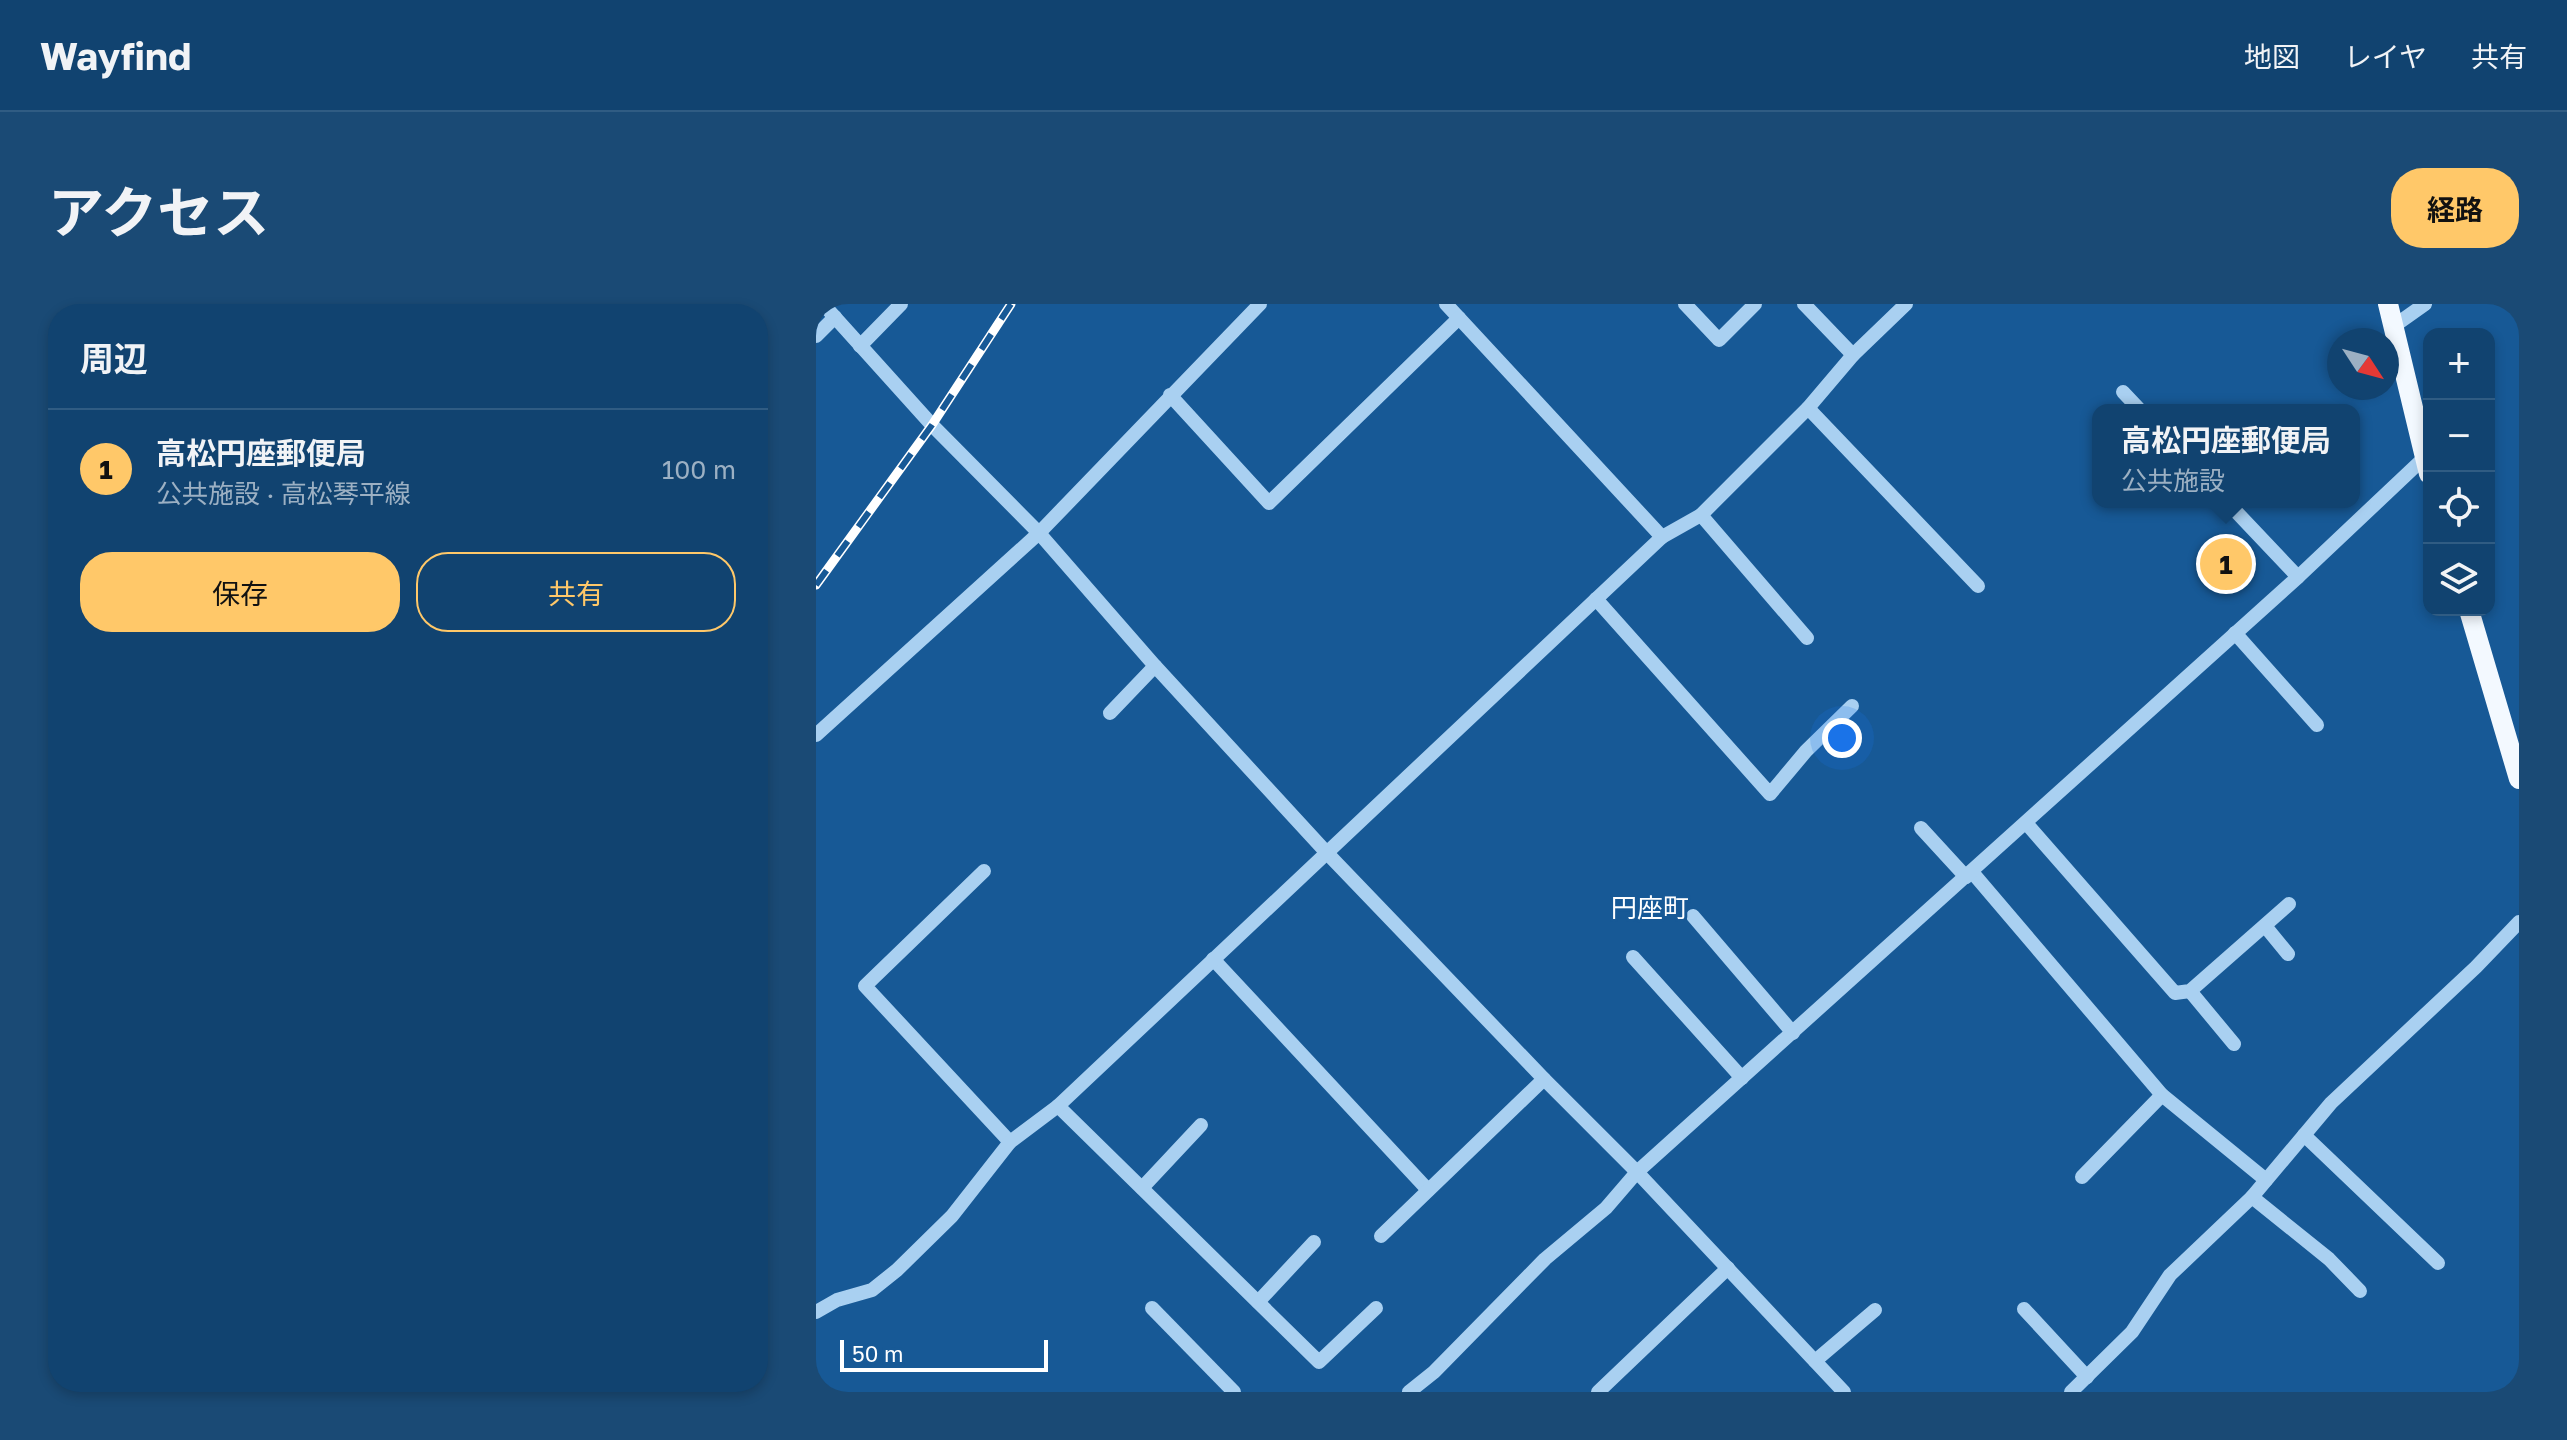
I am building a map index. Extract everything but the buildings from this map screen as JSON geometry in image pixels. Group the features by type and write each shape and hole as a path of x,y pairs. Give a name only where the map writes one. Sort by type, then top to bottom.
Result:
{"main road":[{"path":"2388,304 2423,449"},
{"path":"2471,616 2519,779"}],"street":[{"path":"823,304 932,425 1039,533 1155,666 1326,852 1637,1172 1844,1392"},
{"path":"860,346 901,304"},
{"path":"816,735 1039,533 1260,304"},
{"path":"1446,304 1662,537"},
{"path":"1685,304 1719,340 1755,304"},
{"path":"1804,304 1853,355"},
{"path":"816,1312 837,1300 872,1290 897,1270 952,1216 1010,1142 1058,1106 1662,537 1701,515 1808,408 1853,355 1906,304"},
{"path":"2394,326 2425,304"},
{"path":"816,336 835,317"},
{"path":"1170,395 1269,503 1459,318"},
{"path":"2123,392 2134,404"},
{"path":"1808,408 1978,586"},
{"path":"1409,1392 1434,1372 1545,1259 1606,1208 1637,1172 2235,633 2423,469"},
{"path":"2233,508 2298,577"},
{"path":"1701,515 1807,638"},
{"path":"1596,599 1770,794 1806,751 1852,706"},
{"path":"2235,633 2317,725"},
{"path":"1110,713 1155,666"},
{"path":"2026,823 2175,993 2190,991 2289,904"},
{"path":"1921,828 1969,874 2162,1095 2266,1180"},
{"path":"984,871 865,986 1010,1142"},
{"path":"1693,916 1793,1033"},
{"path":"2071,1392 2132,1332 2170,1275 2252,1197 2360,1074 2476,967 2519,922"},
{"path":"2265,926 2288,954"},
{"path":"1633,957 1742,1078"},
{"path":"1213,959 1428,1190"},
{"path":"2190,991 2234,1044"},
{"path":"1381,1236 1544,1079"},
{"path":"2082,1177 2162,1095"},
{"path":"1058,1106 1319,1362 1376,1308"},
{"path":"1142,1188 1201,1125"},
{"path":"2304,1135 2438,1263"},
{"path":"2252,1197 2329,1259 2360,1291"},
{"path":"1258,1302 1314,1242"},
{"path":"1598,1392 1728,1268"},
{"path":"1152,1308 1234,1392"},
{"path":"2024,1309 2087,1377"},
{"path":"1815,1361 1875,1310"}],"railway":[{"path":"816,585 932,425 1011,304"}],"place":[{"name":"高松円座郵便局","path":"2226,564"}],"district":[{"name":"円座町","path":"1650,907"}]}
